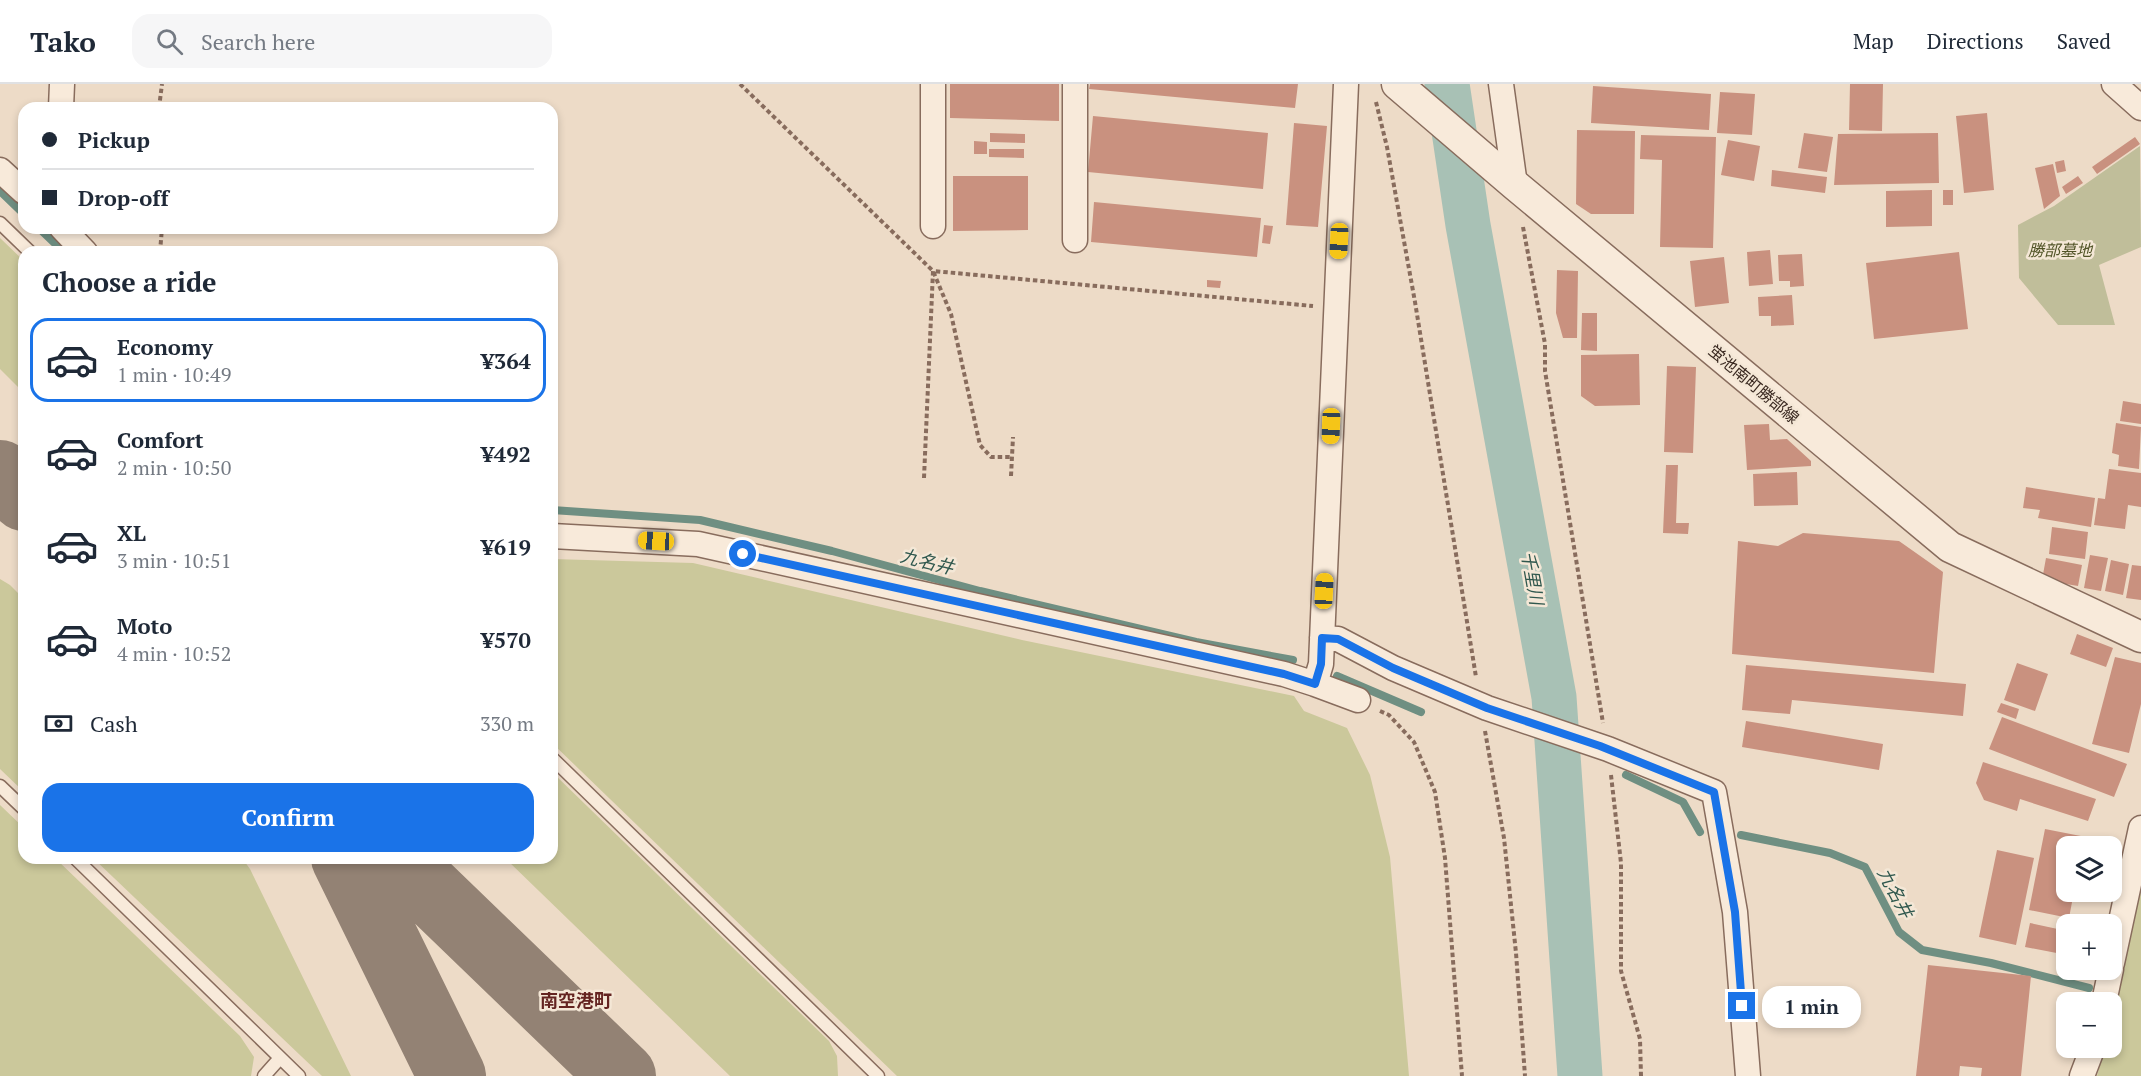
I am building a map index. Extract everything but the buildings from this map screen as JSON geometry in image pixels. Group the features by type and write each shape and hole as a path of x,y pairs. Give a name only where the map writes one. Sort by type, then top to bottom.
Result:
{"street":[{"path":"61,102 62,84"},
{"path":"933,84 933,226"},
{"path":"1075,84 1075,240"},
{"path":"1315,684 1321,664 1346,84"},
{"path":"1501,84 1508,179"},
{"path":"2114,84 2141,108"},
{"name":"蛍池南町勝部線","path":"1386,91 1508,179 1950,547 2141,637"},
{"path":"0,170 18,186"},
{"path":"68,234 79,246"},
{"path":"558,536 698,544 1284,674 1358,700"},
{"path":"1322,638 1338,639 1393,668 1484,706 1604,747 1714,792 1735,912 1748,1076"},
{"path":"2122,916 2141,828"},
{"path":"2082,1076 2089,1058"}],"lane":[{"path":"0,223 24,246"},
{"path":"558,764 878,1076"},
{"path":"0,786 18,803"},
{"path":"81,864 299,1076"},
{"path":"264,1076 280,1058"}],"path":[{"path":"160,102 162,84"},
{"path":"740,84 933,271 951,314 980,445 991,457 1012,457"},
{"path":"1386,91 1387,147 1484,706 1504,838 1516,953 1525,1076"},
{"path":"1508,179 1545,344 1545,371 1621,863 1621,971 1640,1039 1641,1076"},
{"path":"933,271 1336,308"},
{"path":"924,478 933,271"},
{"path":"1011,476 1013,437"},
{"path":"1358,700 1389,715 1414,742 1435,792 1445,858 1462,1076"}],"shaded area":[{"path":"0,238 18,255 18,387 0,369"},
{"path":"558,559 693,563 1022,640 1294,696 1304,711 1347,728 1370,775 1390,857 1409,1076 897,1076 558,749"},
{"path":"0,579 18,593 18,786 0,769"},
{"path":"558,778 829,1041 837,1056 838,1076 730,1076 511,864 558,864"},
{"path":"0,805 18,822 18,864 61,864 240,1036 254,1057 251,1076 0,1076"},
{"path":"99,864 246,864 351,1076 322,1076"},
{"path":"2141,889 2141,1076 2097,1076 2102,1058 2122,1058 2122,992 2117,992 2120,980 2122,980"}],"green space":[{"name":"勝部墓地","path":"2140,146 2141,247 2099,265 2115,325 2058,325 2019,278 2018,225 2054,206"}],"waterway":[{"name":"千里川","path":"1447,84 1468,225 1554,697 1580,1076"},
{"name":"九名井","path":"0,191 18,208"},
{"name":"九名井","path":"45,234 58,246"},
{"name":"九名井","path":"558,510 700,520 832,551 980,591 1196,642 1293,660"},
{"name":"九名井","path":"1337,676 1421,712"},
{"name":"九名井","path":"1626,775 1683,802 1700,832"},
{"name":"九名井","path":"1741,835 1830,853 1865,867 1899,932 1922,950 1991,963 2089,988"}],"taxiway":[{"path":"0,474 18,491"},
{"path":"348,864 452,1076"},
{"path":"402,864 622,1076"}],"district":[{"name":"南空港町","path":"576,1001"}],"route":[{"path":"743,554 1284,674 1315,684 1321,664 1322,638 1338,639 1393,668 1487,708 1600,746 1714,792 1735,912 1742,1006"}]}
